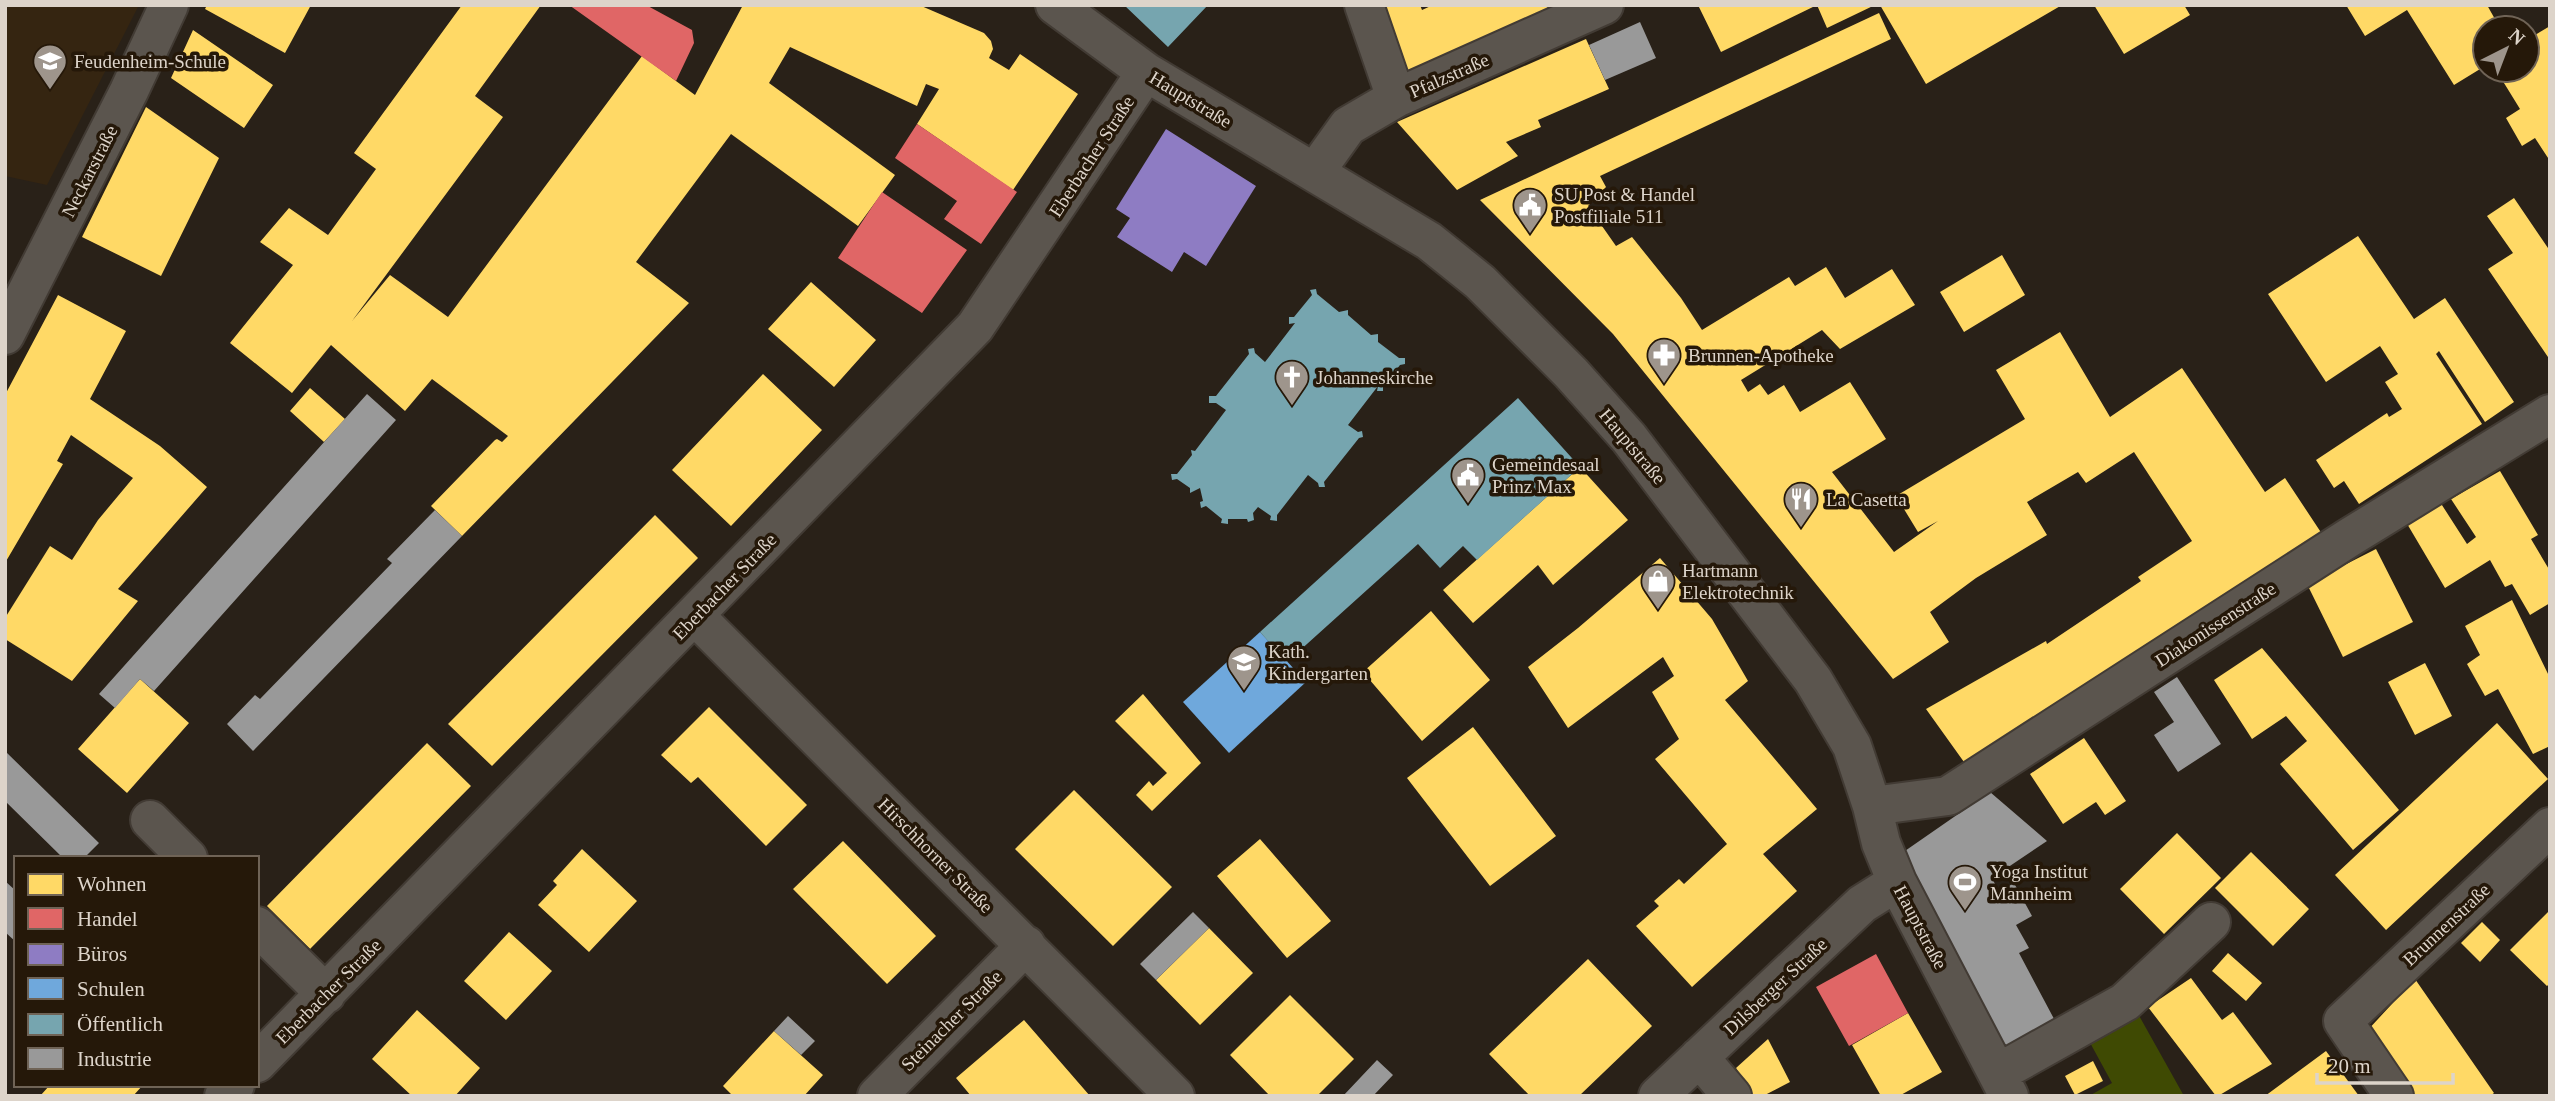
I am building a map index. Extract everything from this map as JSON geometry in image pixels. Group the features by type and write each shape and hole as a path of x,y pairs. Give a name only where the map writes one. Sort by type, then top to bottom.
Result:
{"street":[{"name":"Neckarstraße","path":"5,335 129,91 169,5"},
{"name":"Hauptstraße","path":"1055,5 1146,72 1429,241 1480,282 1571,373 1629,438 1813,680 1852,746 1881,843 1897,883 2003,1084 2125,1002 2211,922"},
{"path":"1364,5 1396,98"},
{"name":"Pfalzstraße","path":"1314,172 1348,126 1396,98 1584,9"},
{"name":"Eberbacher Straße","path":"259,1061 975,327 1146,72"},
{"name":"Diakonissenstraße","path":"1872,806 1948,796 2350,537 2550,414"},
{"name":"Hirschhorner Straße","path":"695,616 1175,1096"},
{"path":"150,820 186,856"},
{"name":"Brunnenstraße","path":"2394,1096 2343,1021 2550,827"},
{"name":"Dilsberger Straße","path":"1658,1096 1862,904 1897,883"},
{"path":"259,928 326,994"},
{"name":"Steinacher Straße","path":"877,1096 1026,945"},
{"path":"1699,1057 1732,1096"}],"shaded area":[{"name":"Feudenheim-Schule","path":"5,5 139,5 47,185 5,176"}],"green space":[{"path":"2137,1012 2184,1096 2089,1096 2112,1083 2088,1039"}],"building: Wohnen":[{"path":"207,5 311,5 285,53 205,9"},
{"path":"462,5 541,5 475,96 503,117 352,321 390,275 448,317 642,56 695,95 743,5 919,5 984,33 991,41 993,49 989,58 1009,70 1020,54 1078,94 1013,190 917,124 939,89 926,84 917,106 790,47 769,83 895,175 858,226 731,134 636,262 689,303 462,536 431,506 495,440 502,442 508,436 432,379 405,411 331,345 292,393 230,343 293,265 260,242 289,208 328,235 376,169 354,153"},
{"path":"1379,5 1420,5 1422,10 1433,5 1547,5 1548,10 1407,74"},
{"path":"1698,5 1817,5 1721,52"},
{"path":"1817,5 1875,5 1827,28"},
{"path":"1880,5 2062,5 1926,84"},
{"path":"2094,5 2184,5 2190,15 2124,54"},
{"path":"2346,5 2487,5 2492,14 2471,14 2471,75 2454,85 2407,10 2365,36"},
{"path":"1879,13 1891,39 1600,176 1606,187 1588,206 1616,246 1632,237 1681,298 1702,330 1789,277 1795,286 1826,267 1845,298 1892,269 1915,305 1840,349 1822,330 1741,380 1748,392 1760,384 1768,395 1784,385 1800,412 1850,382 1886,439 1832,472 1894,552 1938,521 1918,532 1896,496 2025,419 1996,370 2060,332 2110,417 2182,368 2265,492 2285,478 2326,540 1969,769 1926,709 2046,641 2047,644 2141,581 2138,577 2192,541 2134,452 2086,483 2078,472 2027,502 2047,535 1976,578 1930,612 1949,642 1893,679 1613,334 1480,200"},
{"path":"2550,26 2550,161 2535,138 2522,146 2506,118 2520,109 2505,84 2541,84 2541,31"},
{"path":"193,30 273,85 244,128 171,78"},
{"path":"1586,39 1609,89 1538,120 1541,127 1506,142 1518,156 1457,190 1397,122"},
{"path":"146,107 219,158 161,276 82,237"},
{"path":"2514,198 2550,251 2550,360 2488,269 2513,253 2487,216"},
{"path":"2358,236 2414,319 2445,298 2514,402 2485,422 2439,351 2436,354 2482,424 2359,504 2344,481 2334,488 2316,460 2387,413 2389,417 2402,409 2385,382 2398,374 2380,346 2326,382 2268,294"},
{"path":"2002,255 2025,295 1964,332 1940,292"},
{"path":"811,282 876,340 834,387 768,329"},
{"path":"58,295 126,331 90,399 160,446 207,487 118,589 138,601 72,681 5,639 5,618 50,546 72,560 98,520 133,478 71,435 57,461 63,464 5,563 5,395"},
{"path":"763,374 822,430 731,526 672,470"},
{"path":"310,388 345,419 324,442 290,411"},
{"path":"1580,467 1628,520 1553,585 1538,565 1473,623 1443,590"},
{"path":"2500,471 2538,535 2531,539 2550,571 2550,603 2530,615 2512,584 2505,587 2490,560 2445,588 2406,522 2440,502 2467,544 2476,537 2451,499"},
{"path":"655,515 698,558 492,766 448,724"},
{"path":"2376,549 2413,622 2343,657 2307,584"},
{"path":"1660,558 1712,619 1748,681 1725,700 1817,809 1763,854 1797,891 1692,987 1636,926 1659,906 1654,901 1679,879 1684,884 1727,844 1655,759 1679,739 1652,692 1674,676 1663,657 1568,728 1528,667"},
{"path":"2512,600 2550,678 2550,746 2533,754 2498,689 2485,696 2467,664 2480,655 2465,626"},
{"path":"1431,611 1490,680 1422,741 1363,672"},
{"path":"2262,648 2399,810 2353,850 2280,764 2307,741 2286,716 2252,739 2214,680"},
{"path":"2425,663 2452,716 2415,735 2388,682"},
{"path":"140,679 189,723 127,793 78,749"},
{"path":"1143,694 1201,763 1152,811 1136,795 1149,781 1153,786 1167,773 1115,721"},
{"path":"709,707 807,805 766,846 698,777 691,783 661,755"},
{"path":"2497,723 2548,779 2386,930 2335,875"},
{"path":"1473,727 1556,836 1490,886 1407,778"},
{"path":"2084,738 2126,801 2105,815 2096,802 2063,824 2030,774"},
{"path":"427,743 471,786 310,949 267,906"},
{"path":"1074,790 1172,887 1113,946 1015,849"},
{"path":"2177,833 2221,878 2164,934 2120,889"},
{"path":"1260,839 1331,921 1287,958 1217,876"},
{"path":"843,841 936,936 887,984 793,889"},
{"path":"582,849 637,901 589,952 538,905 557,885 553,881"},
{"path":"2251,852 2309,909 2273,946 2215,888"},
{"path":"2550,910 2550,983 2547,986 2510,950"},
{"path":"2482,922 2500,940 2480,962 2461,943"},
{"path":"1209,928 1253,973 1200,1025 1156,980"},
{"path":"509,932 552,971 506,1020 464,981"},
{"path":"2228,953 2262,983 2246,1001 2212,971"},
{"path":"1588,959 1652,1026 1579,1096 1530,1096 1489,1054"},
{"path":"2191,978 2222,1020 2233,1012 2272,1064 2218,1096 2148,1007"},
{"path":"2415,979 2494,1093 2490,1096 2410,1096 2366,1032"},
{"path":"1290,995 1354,1059 1317,1096 1270,1096 1230,1055"},
{"path":"417,1010 480,1068 455,1096 412,1096 372,1059"},
{"path":"1908,1013 1942,1072 1899,1096 1881,1096 1852,1045"},
{"path":"1024,1020 1090,1096 971,1096 956,1078"},
{"path":"774,1031 823,1075 804,1096 733,1096 723,1086"},
{"path":"1768,1039 1790,1082 1763,1096 1752,1096 1736,1068"},
{"path":"2326,1051 2359,1096 2265,1096"},
{"path":"2093,1061 2103,1081 2075,1095 2065,1076"},
{"path":"48,1087 141,1087 133,1096 40,1096"}],"building: Handel":[{"path":"569,5 646,5 692,30 694,43 676,81"},
{"path":"917,124 1017,192 981,244 944,219 957,201 895,158"},
{"path":"882,192 967,250 922,313 838,258"},
{"path":"1876,954 1908,1013 1849,1046 1816,987"}],"building: Büros":[{"path":"1166,129 1256,186 1206,266 1184,252 1172,272 1117,237 1130,218 1116,209"}],"building: Schulen":[{"name":"Kath. Kindergarten","path":"1260,632 1306,682 1229,753 1183,702"}],"building: Öffentlich":[{"path":"1124,5 1208,5 1168,47"},
{"name":"Johanneskirche","path":"1316,289 1317,294 1339,312 1348,310 1348,315 1371,335 1378,334 1378,342 1399,358 1405,358 1405,364 1400,365 1383,387 1383,391 1377,391 1378,386 1348,425 1358,432 1362,431 1363,437 1359,438 1324,482 1325,487 1319,487 1308,475 1277,515 1277,521 1270,520 1271,516 1258,507 1253,513 1254,520 1248,522 1247,519 1228,519 1228,524 1221,523 1222,519 1206,506 1201,508 1200,502 1203,501 1200,488 1190,493 1190,488 1177,479 1172,480 1171,474 1177,474 1192,455 1191,450 1195,451 1226,410 1216,403 1209,403 1209,396 1216,396 1249,354 1248,349 1254,348 1255,353 1265,362 1295,323 1289,324 1289,317 1294,317 1312,295 1310,290"},
{"name":"Gemeindesaal Prinz Max","path":"1518,398 1580,467 1477,560 1463,546 1440,568 1418,544 1287,662 1260,632"}],"building: Industrie":[{"path":"1640,22 1656,58 1605,80 1589,45"},
{"path":"367,394 396,420 154,691 140,679 115,708 99,694"},
{"path":"435,510 462,536 253,751 227,724 255,695 260,699 392,563 387,559"},
{"path":"2177,677 2221,744 2178,772 2154,735 2174,722 2154,692"},
{"path":"5,751 99,843 86,856 61,856 5,801"},
{"path":"1990,792 2047,841 1992,878 1999,892 2014,883 2032,916 2016,925 2029,948 2019,953 2061,1032 2010,1058 1902,853"},
{"path":"5,881 14,889 14,940 5,932"},
{"path":"1193,912 1209,928 1156,980 1140,964"},
{"path":"788,1016 815,1041 801,1055 774,1031"},
{"path":"1377,1060 1393,1075 1373,1096 1343,1096"}],"place":[{"name":"Feudenheim-Schule","path":"50,91"},
{"name":"SU Post & Handel Postfiliale 511","path":"1530,235"},
{"name":"Brunnen-Apotheke","path":"1664,385"},
{"name":"Johanneskirche","path":"1292,407"},
{"name":"Gemeindesaal Prinz Max","path":"1468,505"},
{"name":"La Casetta","path":"1801,529"},
{"name":"Hartmann Elektrotechnik","path":"1658,611"},
{"name":"Kath. Kindergarten","path":"1244,692"},
{"name":"Yoga Institut Mannheim","path":"1965,912"}]}
